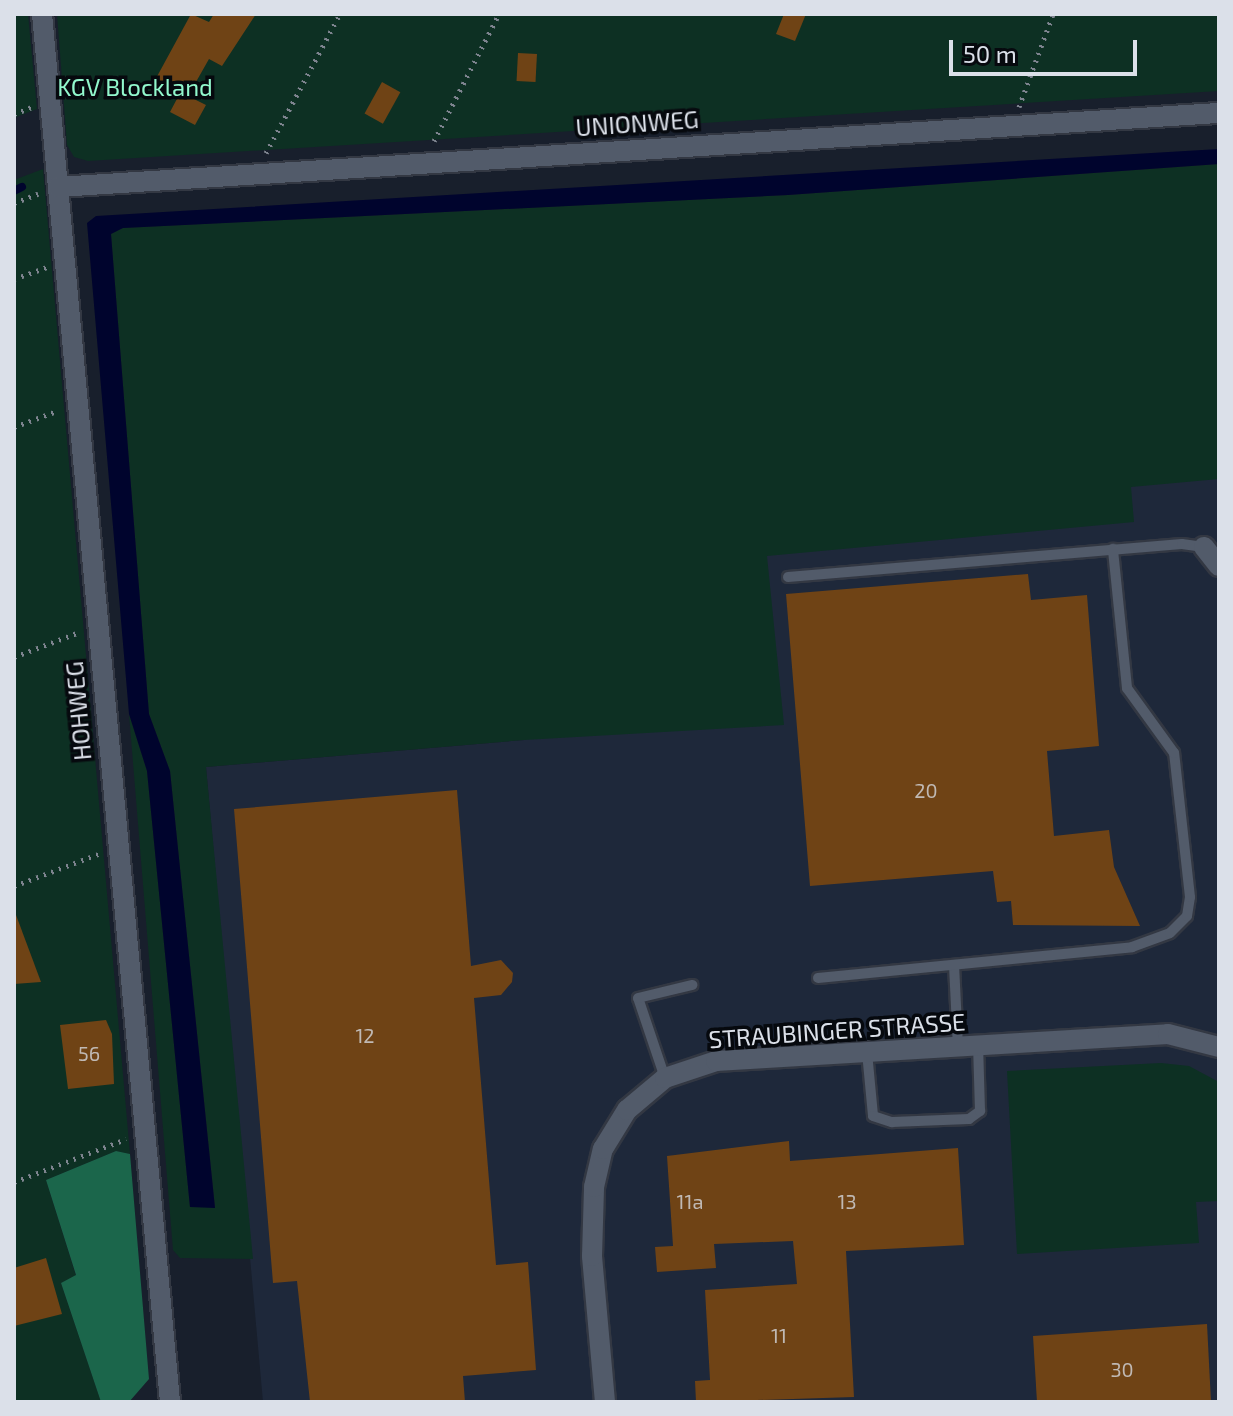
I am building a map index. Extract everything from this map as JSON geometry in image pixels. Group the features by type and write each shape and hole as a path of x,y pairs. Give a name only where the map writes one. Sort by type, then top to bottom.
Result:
{"street":[{"name":"HOHWEG","path":"42,14 142,1133 169,1401"},
{"name":"UNIONWEG","path":"58,187 1219,113"},
{"path":"1204,547 1219,566"},
{"name":"STRAUBINGER STRASSE","path":"605,1402 592,1256 594,1187 603,1149 627,1110 665,1078 716,1061 1168,1034 1214,1037"}],"lane":[{"path":"788,577 1113,549 1204,547"},
{"path":"818,978 1132,947 1170,933 1187,916 1190,897 1174,753 1127,688 1113,549"},
{"path":"867,1052 873,1116 892,1122 969,1119 980,1111 954,965"},
{"path":"665,1078 638,998 692,985"}],"path":[{"path":"256,172 340,14"},
{"path":"425,162 499,14"},
{"path":"1012,126 1053,14"},
{"path":"14,279 64,260"},
{"path":"14,427 77,404"},
{"path":"14,657 97,626"},
{"path":"14,886 117,847"},
{"path":"14,1182 142,1133"}],"shaded area":[{"path":"1219,188 1219,1402 263,1402 206,767 524,740 732,217"}],"green space":[{"path":"14,14 28,14 37,109 14,118"},
{"name":"KGV Blockland","path":"57,14 1219,14 1219,91 88,161 74,157 67,145"},
{"path":"1219,164 1219,479 1131,487 1134,522 767,556 784,725 524,740 206,767 253,1259 180,1258 173,1250 129,714 147,771 190,1207 215,1207 170,771 149,714 111,234 122,228 788,195"},
{"path":"43,169 130,1154 116,1151 46,1180 76,1276 61,1283 101,1402 14,1402 14,180"},
{"path":"1161,1063 1189,1066 1219,1082 1219,1201 1196,1202 1199,1243 1017,1254 1007,1071"},
{"path":"116,1151 130,1154 149,1379 129,1402 101,1402 61,1283 76,1275 46,1180"}],"water":[{"path":"1219,149 1219,164 788,195 123,228 111,234 149,714 170,771 215,1208 190,1207 147,771 129,714 87,223 96,216"}],"building":[{"path":"191,14 209,22 214,14 256,14 222,66 209,59 188,96 206,105 195,125 170,112 179,95 154,82"},
{"path":"784,14 806,14 795,41 776,34"},
{"path":"518,53 537,54 536,82 517,81"},
{"path":"382,82 400,92 383,124 365,113"},
{"path":"1028,574 1031,600 1087,595 1099,746 1047,751 1054,836 1109,830 1114,867 1140,926 1013,925 1011,901 997,902 993,871 810,886 786,594"},
{"path":"457,790 471,966 501,960 513,973 512,982 501,995 474,998 496,1265 528,1262 536,1370 463,1376 465,1402 310,1402 297,1281 273,1283 234,809"},
{"path":"16,915 41,982 14,984"},
{"path":"106,1020 112,1034 114,1084 68,1089 60,1025"},
{"path":"789,1141 790,1161 958,1148 964,1245 846,1251 854,1397 696,1402 695,1381 710,1380 705,1290 797,1284 793,1241 714,1244 716,1268 657,1272 655,1247 673,1246 667,1156"},
{"path":"46,1258 62,1314 14,1326 14,1268"},
{"path":"1207,1324 1211,1402 1037,1402 1033,1336"}],"waterway":[{"path":"14,191 22,187"}]}
